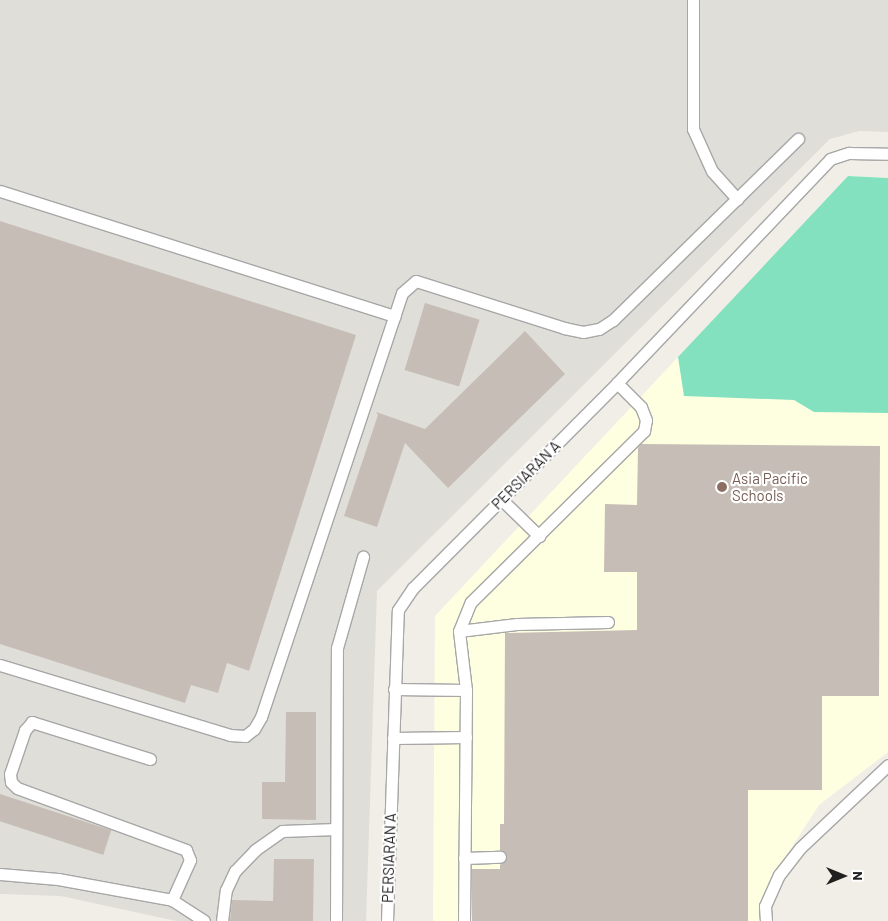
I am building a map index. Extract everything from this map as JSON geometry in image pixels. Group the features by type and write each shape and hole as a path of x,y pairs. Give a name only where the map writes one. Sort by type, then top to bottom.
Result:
{"lane":[{"path":"693,0 693,129 712,171 737,199"},
{"path":"1,669 230,735 245,736 254,729 322,540 402,293 416,281 564,328 583,332 599,329 613,320 798,139"},
{"name":"PERSIARAN A","path":"387,921 398,610 413,588 617,383 830,159 849,153 888,154"},
{"path":"0,191 395,316"},
{"path":"464,921 466,690 458,631 471,602 644,432 646,420 641,408 617,383"},
{"path":"502,500 539,536"},
{"path":"336,921 337,648 363,557"},
{"path":"458,631 517,624 608,622"},
{"path":"394,689 466,690"},
{"path":"150,759 32,722 25,730 10,774 11,782 16,788 186,850 190,860 172,900"},
{"path":"393,738 466,737"},
{"path":"766,921 765,906 779,874 800,848 888,766"},
{"path":"222,921 226,890 235,871 255,850 282,831 336,828"},
{"path":"464,858 500,857"},
{"path":"0,874 58,879 172,900 204,921"}],"shaded area":[{"path":"0,0 888,0 888,132 859,131 830,139 377,591 366,921 176,921 61,896 0,894"},
{"name":"Asia Pacific Schools","path":"848,176 888,178 888,752 819,805 777,870 760,903 760,921 433,921 435,616"}],"green space":[{"path":"848,176 888,178 888,413 814,412 794,400 684,396 678,357"}],"building":[{"path":"0,221 356,335 249,671 227,663 218,693 191,685 185,703 0,644"},
{"path":"425,303 480,320 459,387 405,370"},
{"path":"525,331 565,374 448,488 405,443 377,527 344,516 378,415 376,412 425,429"},
{"path":"641,444 880,446 879,696 822,696 822,790 748,790 748,921 472,921 472,869 500,869 500,865 507,857 500,850 500,824 504,824 505,633 637,630 637,572 604,572 605,504 637,505 638,448"},
{"path":"286,712 316,712 316,820 262,819 262,782 285,782"},
{"path":"0,794 111,830 103,855 0,821"},
{"path":"274,859 314,859 313,921 230,921 232,900 273,901"}],"place":[{"name":"Asia Pacific Schools","path":"722,487"}]}
